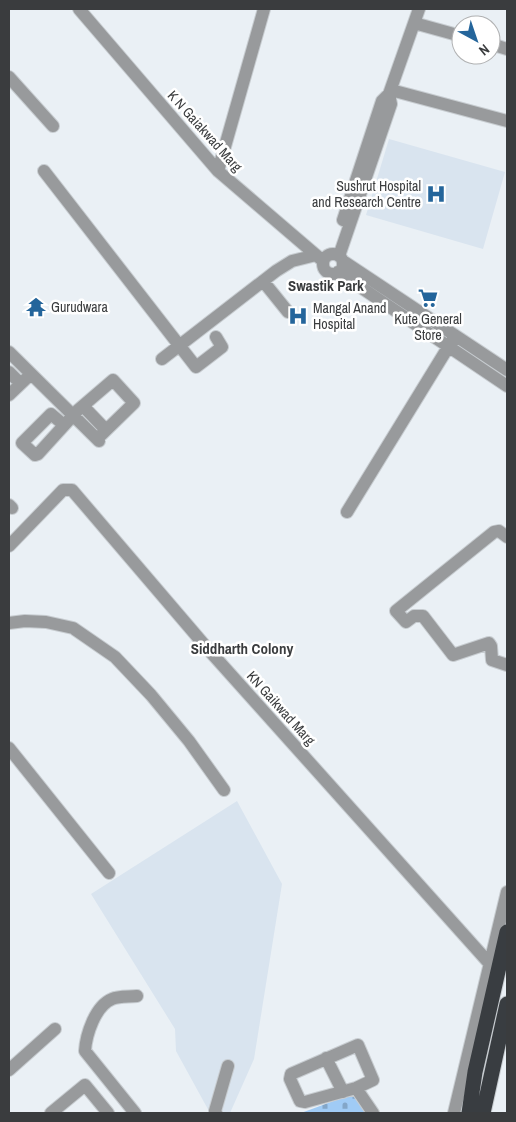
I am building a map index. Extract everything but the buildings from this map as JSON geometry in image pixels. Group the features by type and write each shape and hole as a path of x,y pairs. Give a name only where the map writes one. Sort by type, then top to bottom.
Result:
{"highway":[{"path":"469,1113 475,1072 507,932"},
{"path":"483,1113 507,1004"}],"street":[{"name":"K N Gaiakwad Marg","path":"79,9 218,171 332,260 452,342 492,376 507,386"},
{"path":"218,171 264,9"},
{"path":"162,359 262,281 292,261 332,260 377,131 391,104 390,92 419,9"},
{"path":"414,23 451,33"},
{"path":"9,77 53,126"},
{"path":"390,92 507,121"},
{"path":"44,171 196,367 222,347 216,337"},
{"path":"262,281 288,312"},
{"name":"K N Gaiakwad Marg","path":"452,342 504,368"},
{"path":"347,512 452,342"},
{"path":"9,352 69,420 101,437"},
{"path":"492,376 504,368"},
{"path":"11,379 28,372"},
{"path":"9,395 28,372"},
{"path":"69,420 113,380 133,400 133,405 101,437"},
{"path":"83,406 101,437"},
{"name":"KN Gaikwad Marg","path":"9,546 63,490 72,490 207,648 489,963"},
{"path":"507,537 499,531 494,532 396,611 406,622 414,616 423,616 453,655 489,643 492,660 507,665"},
{"path":"9,623 25,621 46,622 73,628 114,657 151,694 189,741 224,790"},
{"path":"9,748 109,873"},
{"path":"454,1113 507,892"},
{"path":"136,1113 85,1051 86,1036 100,1010 112,999 137,996"},
{"path":"9,1070 55,1029"},
{"path":"359,1046 373,1078 356,1088 305,1102 300,1101 290,1079 291,1074 326,1058 359,1046"},
{"path":"326,1058 342,1092"},
{"path":"216,1113 228,1066"},
{"path":"50,1113 101,1072"},
{"path":"85,1085 108,1113"},
{"path":"356,1088 373,1113"}],"shaded area":[{"name":"Sushrut Hospital and Research Centre","path":"389,139 505,172 483,249 366,215"},
{"path":"237,801 282,884 254,1059 230,1113 210,1113 176,1051 175,1029 91,894"}],"green space":[{"path":"358,1092 374,1113 301,1113"}],"place":[{"name":"Sushrut Hospital and Research Centre","path":"436,194"},
{"name":"Kute General Store","path":"428,298"},
{"name":"Gurudwara","path":"36,307"},
{"name":"Mangal Anand Hospital","path":"298,316"}],"district":[{"name":"Swastik Park","path":"326,285"},
{"name":"Siddharth Colony","path":"242,648"}]}
